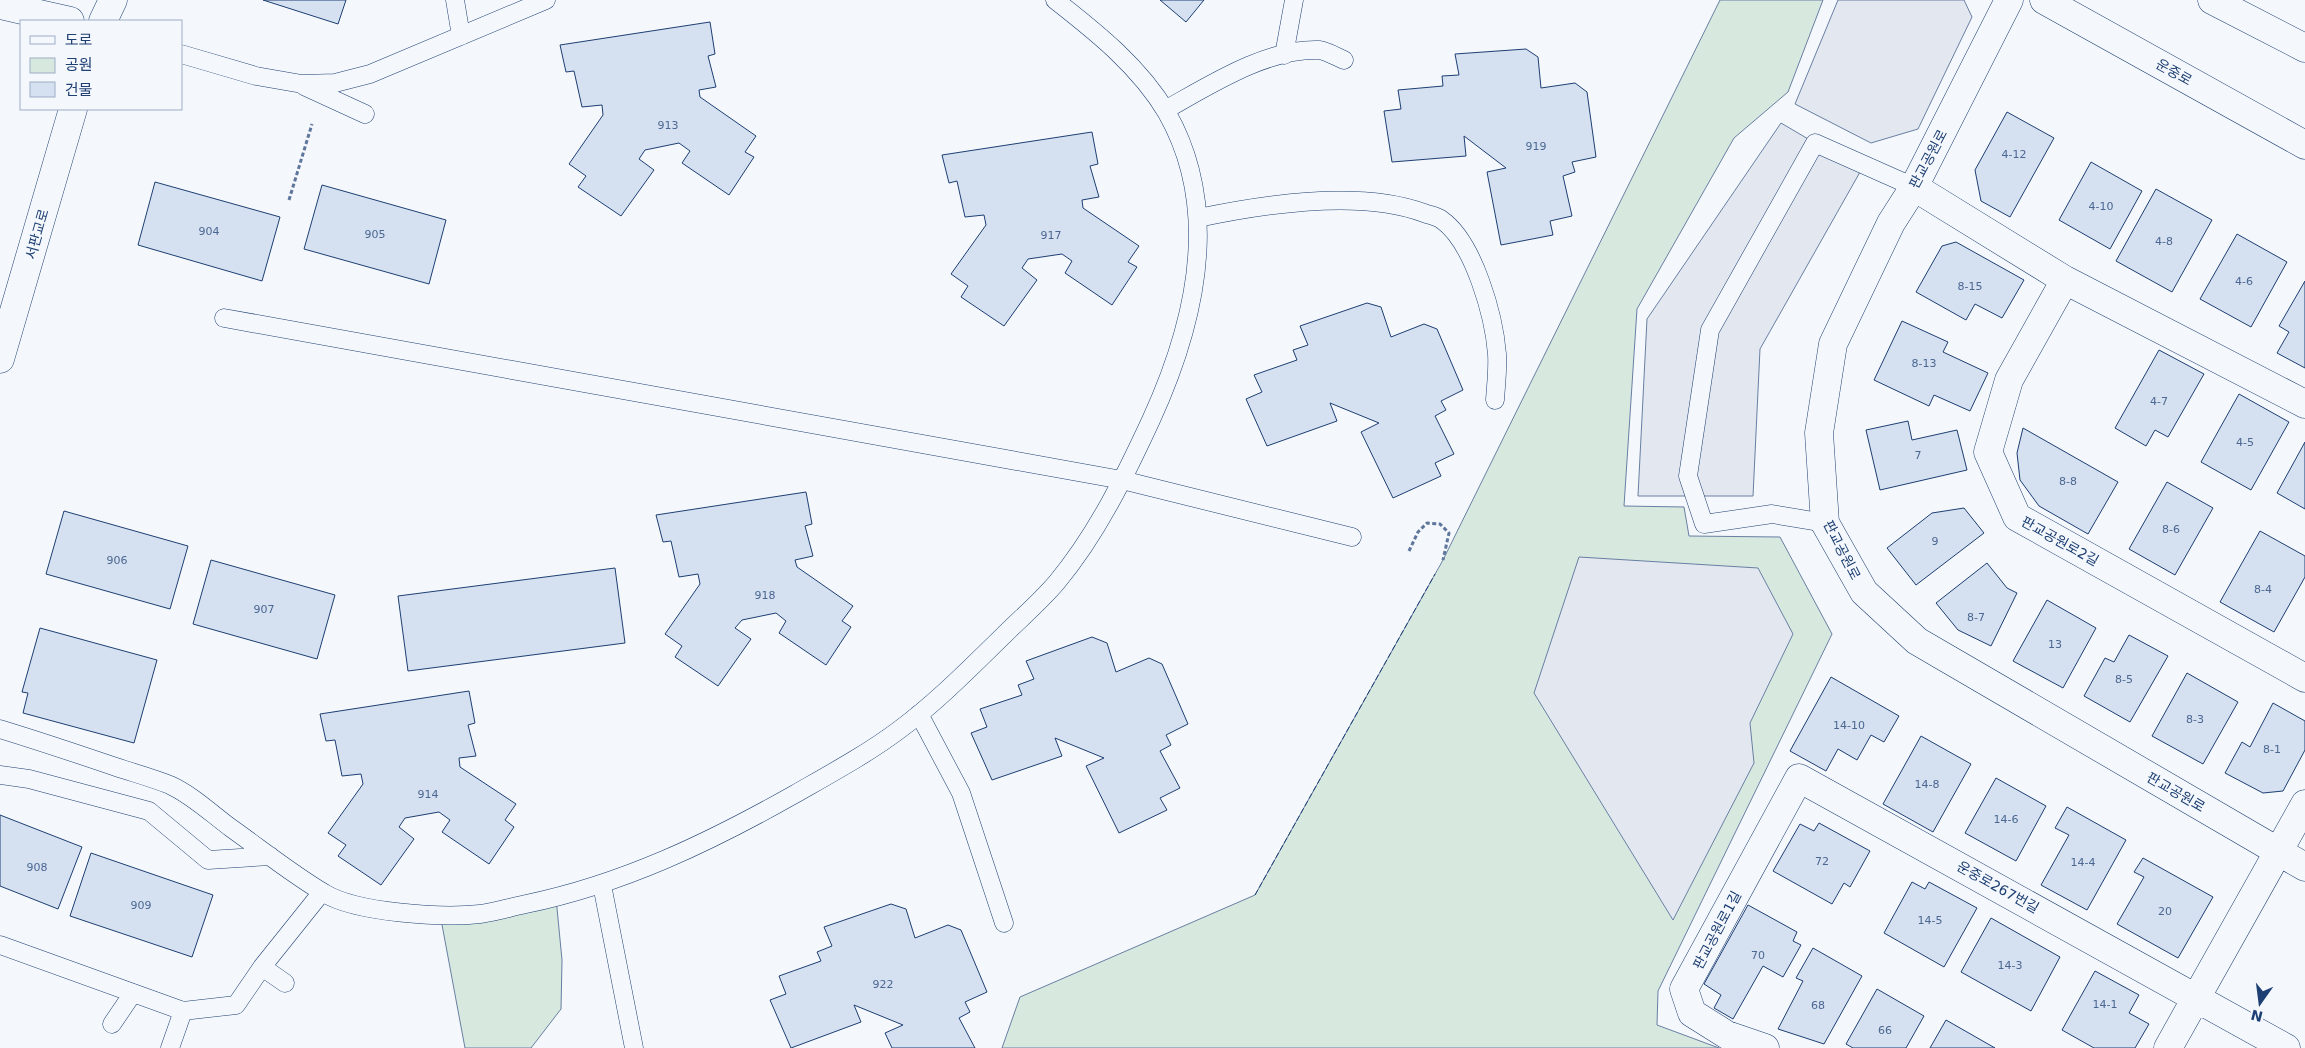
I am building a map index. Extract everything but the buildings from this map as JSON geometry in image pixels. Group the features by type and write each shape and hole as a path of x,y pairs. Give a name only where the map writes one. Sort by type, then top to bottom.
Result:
{"street":[{"path":"103,20 113,0"},
{"name":"판교공원로","path":"2010,0 1914,187 1891,223 1834,344 1819,433 1825,523 1864,592 1917,640 2305,866"},
{"name":"운중로","path":"2044,0 2305,145"},
{"path":"2212,0 2305,48"},
{"path":"0,5 66,20"},
{"name":"서판교로","path":"0,359 73,110"},
{"path":"1914,187 2065,280 2305,404"},
{"name":"판교공원로2길","path":"2065,280 2009,380 1988,452 2017,517 2305,678"},
{"name":"운중로267번길","path":"1799,778 2197,997"},
{"name":"판교공원로1길","path":"1765,1048 1727,1035 1692,1013 1684,989 1799,778"},
{"path":"2168,1048 2305,804"},
{"path":"2197,997 2286,1048"}],"lane":[{"path":"455,0 461,36"},
{"path":"182,54 256,76 302,84 335,84 370,74 546,0"},
{"path":"0,729 173,786 326,896 359,906 394,913 478,914 556,898 602,885 709,840 834,772 898,731 955,683 1055,585 1101,519 1165,390 1184,336 1192,300 1198,257 1198,218 1195,190 1185,150 1165,110 1138,74 1093,30 1055,0"},
{"path":"1284,55 1294,0"},
{"path":"1165,110 1222,79 1268,59 1298,51 1322,50 1344,60"},
{"path":"302,84 365,114"},
{"path":"1825,523 1772,514 1704,524 1688,476 1710,330 1815,144 1914,187"},
{"path":"1198,218 1245,208 1377,202 1408,207 1442,219 1462,243 1479,276 1490,314 1497,355 1495,400"},
{"path":"224,318 1122,480 1352,537"},
{"path":"919,714 961,794 1004,923"},
{"path":"0,775 29,779 149,811 208,860 270,856"},
{"path":"602,885 634,1048"},
{"path":"0,946 183,1011 236,1005 262,967 322,892"},
{"path":"262,967 285,983"},
{"path":"112,1024 134,993"},
{"path":"170,1048 183,1011"}],"path":[{"path":"289,200 312,124"},
{"path":"1409,551 1418,532 1427,523 1440,524 1449,533 1443,560"}],"green space":[{"path":"1720,0 1823,0 1788,92 1734,138 1637,309 1624,506 1684,507 1689,536 1780,537 1832,634 1658,991 1657,1025 1719,1048 1002,1048 1020,997 1255,895 1443,560"},
{"path":"556,898 562,960 561,1009 531,1048 465,1048 440,914"}],"shaded area":[{"path":"1838,0 1964,0 1972,17 1918,129 1871,143 1795,104"},
{"path":"1781,123 1815,143 1864,165 1760,349 1753,496 1638,496 1647,319"},
{"path":"1579,557 1758,568 1793,634 1750,723 1754,763 1673,920 1534,693"}],"fence":[{"path":"1255,895 1435,574"}]}
